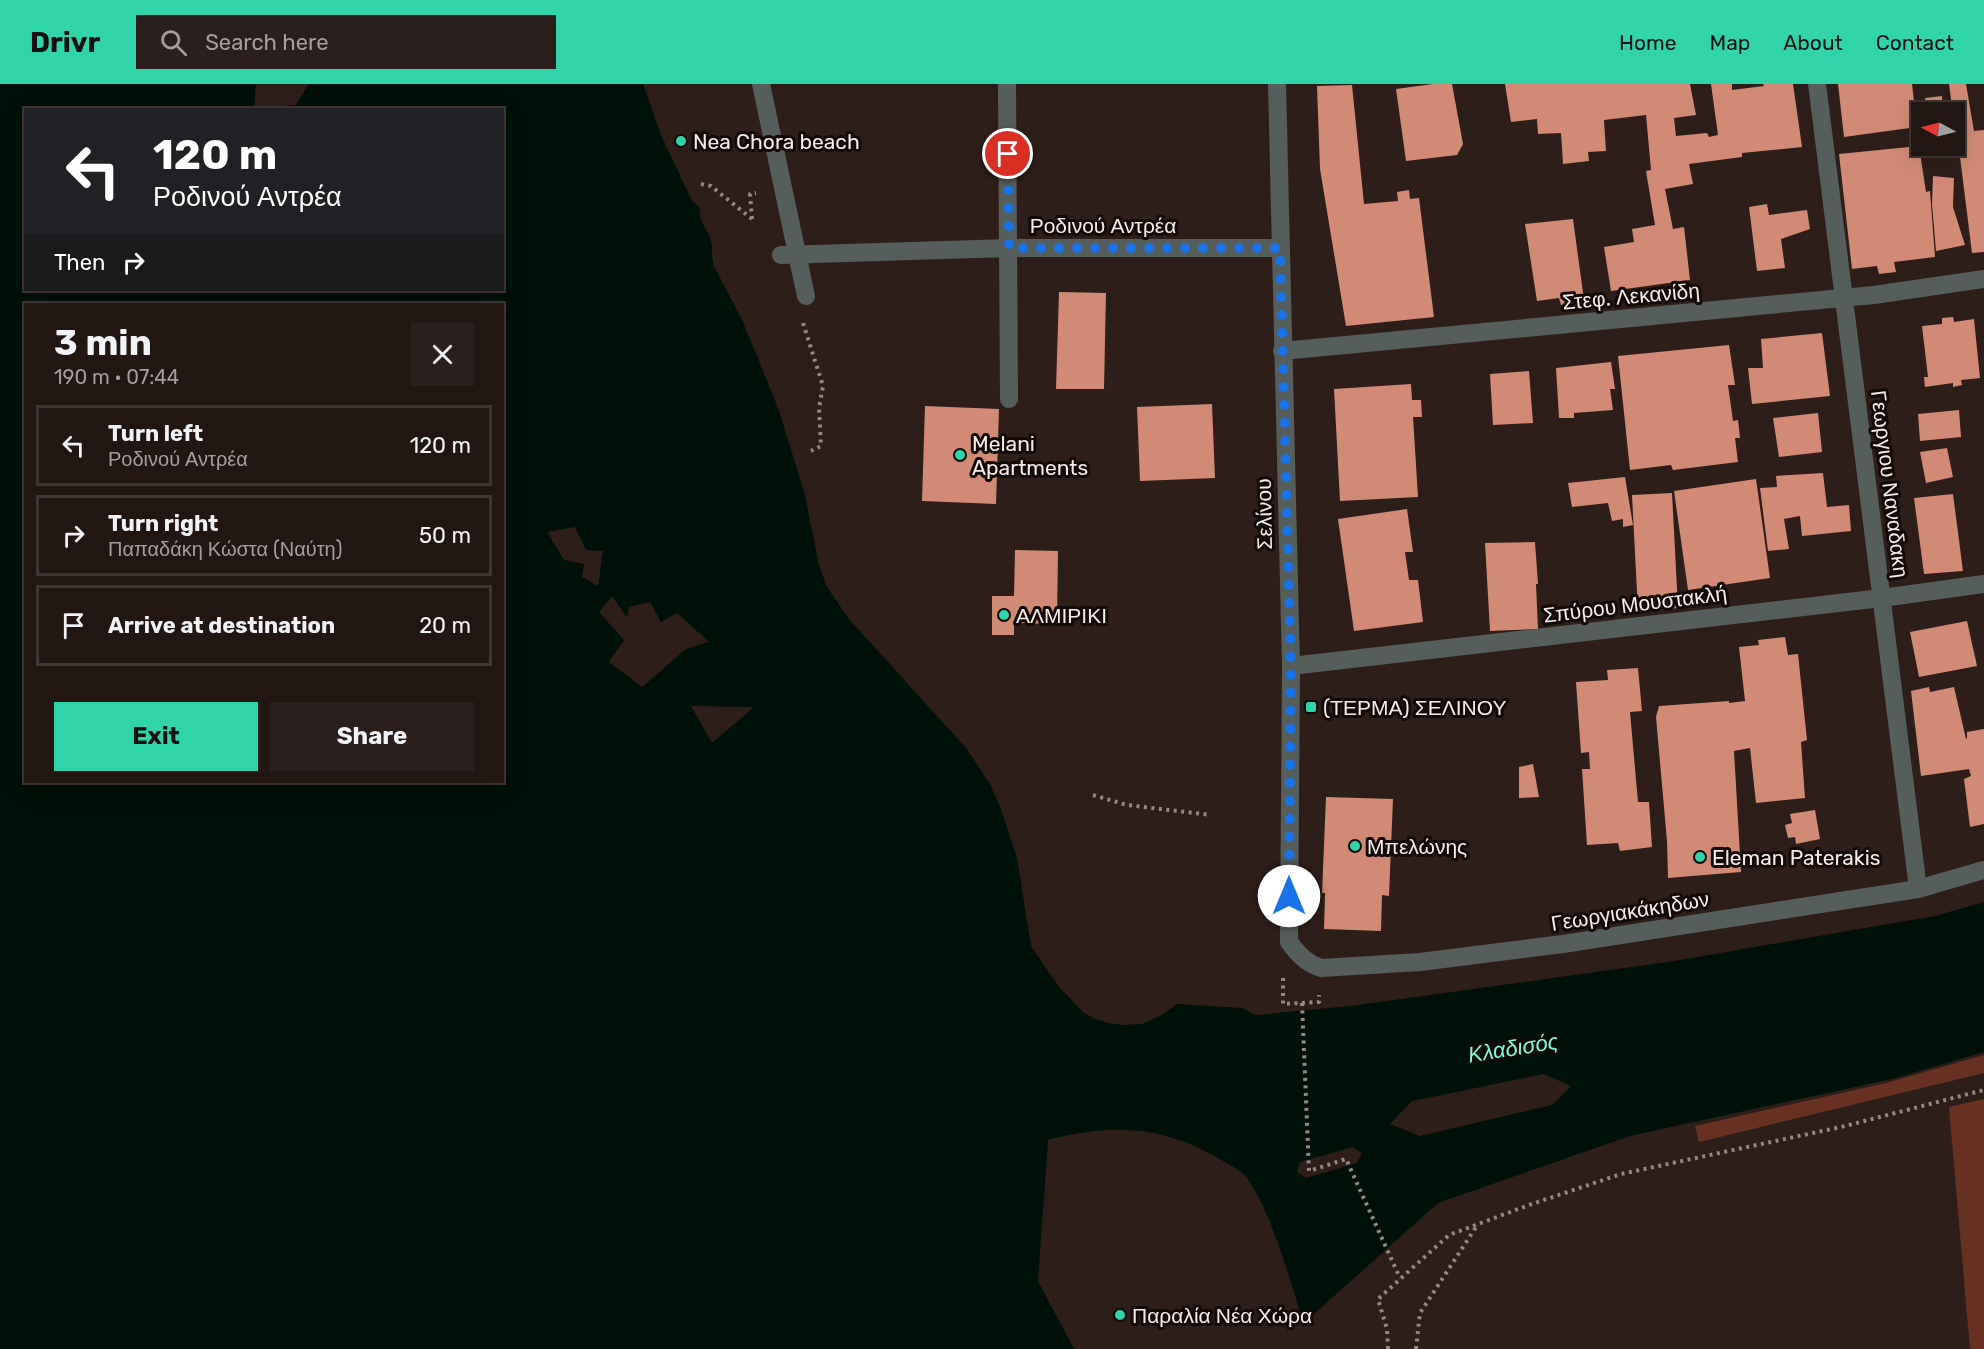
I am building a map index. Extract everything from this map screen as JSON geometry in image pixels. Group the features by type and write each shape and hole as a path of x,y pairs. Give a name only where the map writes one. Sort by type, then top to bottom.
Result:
{"street":[{"path":"761,84 789,255 806,296"},
{"path":"1007,84 1010,399"},
{"name":"Σελίνου","path":"1277,84 1291,666 1288,942"},
{"name":"Γεωργιου Ναναδακη","path":"1816,84 1918,889"},
{"name":"Ροδινού Αντρέα","path":"789,255 1009,248 1280,248"},
{"name":"Στεφ. Λεκανίδη","path":"1282,351 1843,298 1984,279"},
{"name":"Σπύρου Μουστακλή","path":"1291,666 1882,598 1984,584"},
{"name":"Γεωργιακάκηδων","path":"1288,942 1310,964 1321,968 1420,962 1563,944 1918,889 1984,870"}],"path":[{"path":"701,184 711,186 752,219 750,194 765,194"},
{"path":"811,451 821,446 819,408 823,386"},
{"path":"1093,795 1127,806 1211,815"},
{"path":"1283,986 1283,1004 1318,1002"},
{"path":"1302,1003 1309,1171 1346,1159 1400,1279"},
{"path":"1388,1349 1387,1329 1378,1299 1449,1235 1621,1174 1841,1127 1984,1090"},
{"path":"1416,1349 1420,1313 1478,1224"}],"shaded area":[{"path":"1984,1055 1984,1073 1699,1142 1695,1126 1886,1083"},
{"path":"1984,1099 1984,1349 1970,1349 1949,1107"}],"water":[{"name":"Κλαδισός","path":"0,84 256,84 254,108 24,108 24,291 504,291 504,108 264,108 296,105 309,84 643,84 661,135 692,201 700,208 700,218 710,236 714,266 743,322 778,408 804,491 819,565 827,587 849,619 966,748 990,784 1017,858 1031,946 1061,989 1084,1013 1095,1019 1123,1025 1142,1024 1160,1016 1177,1004 1243,1008 1255,1015 1350,1006 1668,962 1935,916 1984,902 1984,1052 1896,1078 1630,1136 1438,1203 1304,1323 1273,1229 1257,1194 1247,1178 1237,1169 1195,1146 1155,1133 1134,1130 1093,1131 1048,1140 1038,1281 1074,1349 0,1349","holes":["575,527 586,550 603,551 598,586 582,577 584,564 564,560 547,532","612,596 627,618 629,607 650,602 661,622 677,613 709,642 686,649 642,687 609,662 624,640 599,612","691,706 753,707 753,708 712,743","1544,1074 1571,1086 1552,1105 1420,1136 1390,1124 1412,1101","1353,1147 1362,1153 1357,1163 1306,1178 1297,1172 1300,1162"]}],"building":[{"path":"1452,84 1463,144 1457,155 1406,161 1396,89"},
{"path":"1505,84 1690,84 1696,115 1674,118 1676,136 1707,133 1709,137 1718,135 1711,84 1732,84 1732,90 1764,86 1763,84 1793,84 1802,147 1742,153 1742,157 1689,164 1693,184 1665,189 1673,229 1684,227 1690,280 1611,291 1604,247 1634,242 1632,229 1655,225 1646,171 1651,170 1646,115 1604,120 1606,151 1588,152 1589,161 1563,164 1561,133 1538,134 1537,119 1511,122"},
{"path":"1838,84 1912,84 1914,102 1911,102 1911,128 1844,137"},
{"path":"1949,84 1966,84 1974,131 1984,130 1984,252 1972,253 1960,156 1965,156 1965,102 1951,102"},
{"path":"1352,85 1364,204 1398,201 1397,192 1409,190 1410,199 1419,198 1434,317 1346,326 1320,169 1317,86"},
{"path":"1942,96 1942,102 1926,102 1925,98"},
{"path":"1911,147 1911,156 1921,156 1926,192 1930,191 1935,257 1894,262 1896,272 1879,274 1877,266 1852,269 1839,154"},
{"path":"1933,176 1954,178 1953,207 1965,245 1936,251 1932,204"},
{"path":"1767,204 1769,215 1807,210 1810,229 1781,239 1785,268 1757,271 1749,207"},
{"path":"1573,219 1584,300 1561,305 1559,298 1537,301 1525,224"},
{"path":"1059,292 1106,293 1104,389 1056,389"},
{"path":"1953,317 1954,322 1974,319 1980,378 1961,380 1962,385 1953,387 1953,383 1925,387 1924,377 1928,377 1922,326 1942,324 1942,318"},
{"path":"1822,333 1830,396 1752,404 1748,368 1763,368 1761,339"},
{"path":"1729,345 1735,385 1728,385 1733,421 1738,420 1740,438 1735,438 1738,462 1673,470 1671,465 1630,470 1618,356"},
{"path":"1611,362 1615,389 1610,389 1613,410 1574,413 1574,418 1559,418 1556,368"},
{"path":"1529,371 1533,423 1493,425 1490,374"},
{"path":"1411,384 1412,400 1421,400 1422,417 1413,417 1418,497 1340,501 1334,389"},
{"path":"1212,404 1215,478 1140,481 1137,407"},
{"name":"Melani Apartments","path":"925,406 999,409 996,504 922,501"},
{"path":"1959,410 1961,437 1920,441 1918,414"},
{"path":"1818,413 1822,452 1779,457 1773,418"},
{"path":"1947,448 1953,477 1926,483 1920,452"},
{"path":"1823,473 1827,507 1849,505 1851,531 1802,536 1800,516 1784,519 1789,549 1768,551 1760,488 1777,487 1776,476"},
{"path":"1625,477 1633,525 1623,527 1623,519 1612,521 1608,503 1572,507 1568,483"},
{"path":"1756,479 1770,578 1688,590 1674,491"},
{"path":"1672,493 1678,608 1638,611 1632,495"},
{"path":"1953,494 1963,571 1924,574 1914,498"},
{"path":"1407,509 1413,552 1405,552 1409,580 1418,580 1423,622 1354,631 1338,519"},
{"path":"1535,542 1538,629 1490,631 1485,543"},
{"path":"1015,550 1058,551 1057,624 1014,623 1014,635 992,635 992,596 1014,596"},
{"path":"1967,621 1977,666 1919,677 1910,632"},
{"path":"1785,637 1788,655 1798,654 1807,740 1801,742 1805,798 1756,803 1750,748 1734,751 1741,872 1668,878 1656,717 1659,706 1745,701 1739,647 1759,645 1758,640"},
{"path":"1638,668 1642,711 1630,712 1638,802 1649,802 1652,847 1620,851 1618,843 1587,845 1582,769 1590,769 1589,752 1581,753 1576,682 1608,680 1607,670"},
{"path":"1929,687 1930,692 1954,687 1966,739 1967,732 1984,729 1984,824 1970,827 1964,779 1971,776 1969,769 1921,776 1911,691"},
{"path":"1533,764 1539,797 1519,798 1519,767"},
{"path":"1326,797 1393,799 1389,896 1382,895 1381,931 1324,929 1325,893 1322,893"},
{"path":"1815,810 1820,839 1796,844 1795,837 1788,838 1785,825 1792,823 1790,814"}],"place":[{"name":"Nea Chora beach","path":"681,141"},
{"name":"Melani Apartments","path":"960,455"},
{"name":"ΑΛΜΙΡΙΚΙ","path":"1004,615"},
{"name":"(ΤΕΡΜΑ) ΣΕΛΙΝΟΥ","path":"1311,707"},
{"name":"Μπελώνης","path":"1355,846"},
{"name":"Eleman Paterakis","path":"1700,857"},
{"name":"Παραλία Νέα Χώρα","path":"1120,1315"}],"route":[{"path":"1008,154 1009,248 1280,248 1291,666 1289,896"}]}
